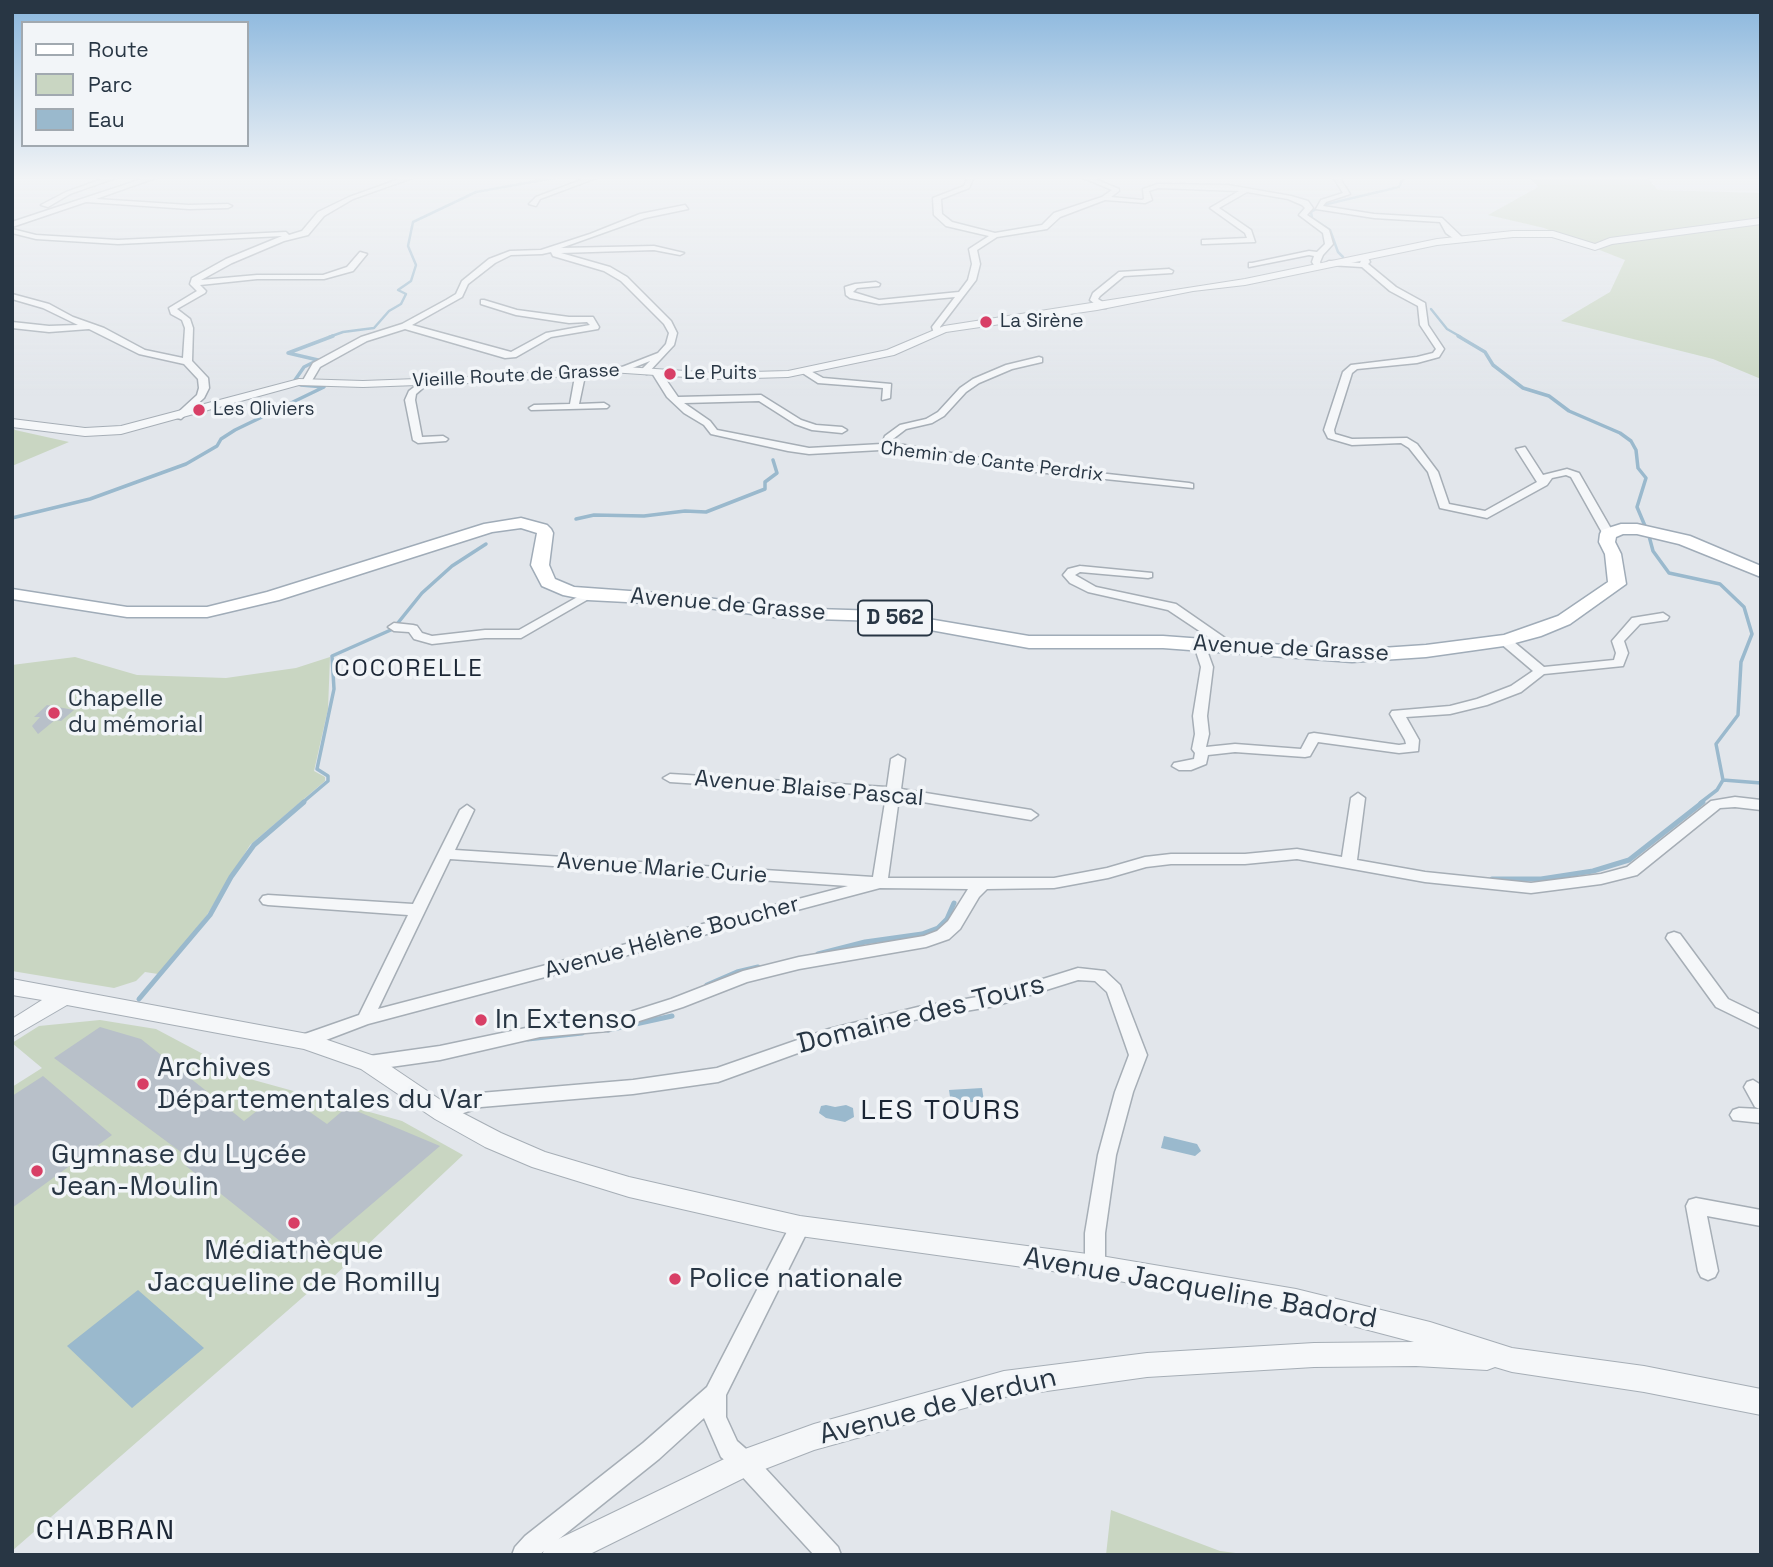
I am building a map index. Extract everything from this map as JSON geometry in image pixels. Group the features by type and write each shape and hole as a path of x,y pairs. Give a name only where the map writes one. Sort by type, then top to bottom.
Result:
{"main road":[{"name":"Avenue de Grasse","path":"12,594 127,612 207,612 272,596 490,527 521,523 541,528 545,533 540,565 548,582 588,595 685,600 782,613 881,616 1029,642 1163,642 1384,656 1504,640 1535,632 1564,620 1617,584 1613,554 1607,542 1608,534"},
{"path":"1608,534 1620,529 1637,529 1684,540 1761,572"}],"street":[{"path":"194,284 195,280 229,261 257,250"},
{"path":"307,382 316,365 364,339 405,326 459,295 470,279 492,261 510,253 548,250"},
{"path":"583,250 554,251 556,254 607,269 624,279 674,332 670,345 644,372"},
{"path":"665,250 680,253"},
{"path":"937,331 936,327 963,294 975,274 973,250"},
{"path":"1252,265 1299,253 1322,261 1326,250"},
{"name":"Vieille Route de Grasse","path":"12,423 104,432 178,417 284,384 307,382 343,384 498,379 622,369 745,376 807,372 890,353 909,347 937,331 1245,282 1322,261 1360,264 1415,250"},
{"path":"194,284 257,278 324,277 350,269 363,254"},
{"path":"1360,264 1422,305 1424,325 1440,349 1436,355 1417,360 1354,367 1349,372 1329,430 1331,436 1352,442 1391,438 1403,440 1413,446 1433,472 1444,506 1487,515 1543,483 1548,475 1555,472 1575,475 1608,534"},
{"path":"1103,306 1094,300 1096,295 1122,274 1170,271"},
{"path":"187,362 189,328 186,319 174,312 173,307 202,291 194,284"},
{"path":"876,284 855,286 848,289 849,293 879,302 963,294"},
{"path":"12,296 46,306 109,333 142,352 187,362 202,379 204,388 201,396 178,417"},
{"path":"405,326 505,355 513,355 549,335 595,327 590,319 556,318 482,302"},
{"path":"12,325 49,329 90,326"},
{"path":"622,369 664,352"},
{"path":"886,446 888,439 903,427 936,418 963,390 976,382 1009,368 1039,360"},
{"path":"573,407 581,371"},
{"path":"807,372 821,381 888,386 885,398"},
{"name":"Chemin de Cante Perdrix","path":"657,373 676,401 718,433 809,451 886,446 1050,471 1189,486"},
{"path":"426,381 412,393 410,400 418,440 443,439"},
{"path":"676,401 761,398 798,422 815,428 842,430"},
{"path":"534,408 604,406"},
{"path":"1521,449 1543,483"},
{"path":"1148,575 1080,569 1069,575 1073,581 1092,590 1172,607 1232,647"},
{"path":"398,627 413,629 418,636 432,640 485,634 521,634 588,595"},
{"path":"1202,752 1235,748 1305,752 1314,737 1413,748 1412,740 1397,714 1450,710 1482,702 1516,689 1541,671 1619,663 1623,658 1618,641 1636,621 1663,617"},
{"path":"1504,640 1541,671"},
{"path":"1178,766 1191,766 1201,761 1200,716 1207,667 1199,645"},
{"path":"880,883 898,759"},
{"name":"Avenue Blaise Pascal","path":"670,778 893,792 1031,815"},
{"path":"1349,862 1358,798"},
{"name":"Avenue Hélène Boucher","path":"305,1041 365,1019 880,883 1054,883 1108,873 1145,862 1171,859 1245,859 1297,854 1425,877 1531,888 1601,879 1632,870 1716,804 1735,802 1761,805"},
{"path":"365,1019 467,810"},
{"name":"Avenue Marie Curie","path":"445,854 880,883"},
{"path":"376,1067 540,1031 608,1025 677,1003 743,977 799,963 943,935 954,925 973,893 975,884"},
{"path":"268,900 418,910"},
{"path":"1674,938 1722,1003 1761,1023"},
{"name":"Domaine des Tours","path":"443,1113 481,1100 633,1087 718,1075 829,1035 918,1013 995,1000 1078,974 1100,975 1114,989 1138,1055 1124,1092 1107,1155 1095,1233 1095,1266"},
{"name":"Avenue Jacqueline Badord","path":"12,987 305,1041 376,1067 443,1113 493,1140 565,1168 629,1187 800,1226 1095,1266 1307,1303 1430,1334 1512,1360 1644,1379 1761,1402"},
{"path":"12,1029 62,998"},
{"path":"1740,1115 1761,1116"},
{"path":"1708,1271 1696,1206 1761,1218"},
{"path":"523,1555 533,1544 651,1451 715,1394 800,1226"},
{"name":"Avenue de Verdun","path":"556,1555 745,1463 814,1437 1004,1384 1147,1365 1351,1353 1512,1360"},
{"path":"715,1394 715,1418 729,1449 830,1555"}],"green space":[{"path":"1600,250 1761,250 1761,379 1713,359 1561,321 1610,292 1625,260"},
{"path":"12,426 15,430 69,442 12,466"},
{"path":"75,657 137,675 226,678 296,668 330,657 328,709 314,771 325,777 325,781 250,845 207,915 166,967 158,974 145,972 136,981 114,988 12,971 12,665"},
{"path":"100,1020 156,1029 250,1079 402,1121 463,1155 331,1279 310,1291 12,1551 12,1087 42,1068 12,1043 39,1026"},
{"path":"1111,1510 1220,1551 1251,1555 1106,1555"}],"water":[{"path":"982,1088 984,1101 951,1104 949,1090"},
{"path":"846,1105 853,1108 854,1117 845,1122 826,1118 819,1113 821,1106"},
{"path":"1164,1136 1197,1144 1201,1151 1195,1156 1161,1148"},
{"path":"138,1290 204,1348 132,1408 67,1346"}],"building":[{"name":"Chapelle du mémorial","path":"47,705 74,710 61,721 55,720 38,734 32,726 40,717 34,717"},
{"path":"100,1027 141,1039 244,1121 281,1092 327,1124 347,1107 440,1146 305,1261 186,1166 193,1161 54,1058"},
{"name":"Gymnase du Lycée Jean-Moulin","path":"43,1076 112,1135 12,1208 12,1096"}],"waterway":[{"path":"329,337 343,332 374,328 389,311 401,304 406,294 398,290 411,281 416,265 410,250"},
{"path":"1337,250 1343,257"},
{"path":"1431,309 1447,329 1461,337"},
{"path":"295,380 304,367 318,360 288,353 333,336"},
{"path":"1458,336 1485,352 1493,365 1523,388 1549,396 1569,411 1620,433 1631,441 1636,450 1638,468 1646,478 1637,507 1645,526"},
{"path":"12,518 90,499 186,464 217,446 221,439 235,430 324,387 301,385"},
{"path":"576,519 594,515 644,516 685,511 706,512 765,489 765,482 777,473 773,460"},
{"path":"1649,536 1653,551 1669,573 1720,584 1744,607 1752,634 1741,662 1738,715 1716,744 1723,780"},
{"path":"302,803 328,781 328,776 317,769 334,689 332,656 393,629 422,593 452,566 486,544"},
{"path":"1700,803 1717,790 1723,780"},
{"path":"1723,780 1761,783"},
{"path":"139,999 210,915 231,877 254,845 304,802"},
{"path":"1492,879 1541,879 1593,871 1629,860 1703,802"},
{"path":"818,954 865,942 922,934 938,928 947,919 954,903"},
{"path":"707,985 737,972 758,967"},
{"path":"608,1030 672,1016"},
{"path":"528,1039 582,1033"}],"place":[{"name":"La Sirène","path":"986,322"},
{"name":"Le Puits","path":"670,374"},
{"name":"Les Oliviers","path":"199,410"},
{"name":"Chapelle du mémorial","path":"54,713"},
{"name":"In Extenso","path":"481,1020"},
{"name":"Archives Départementales du Var","path":"143,1084"},
{"name":"Gymnase du Lycée Jean-Moulin","path":"37,1171"},
{"name":"Médiathèque Jacqueline de Romilly","path":"294,1223"},
{"name":"Police nationale","path":"675,1279"}],"district":[{"name":"COCORELLE","path":"409,669"},
{"name":"LES TOURS","path":"941,1111"},
{"name":"CHABRAN","path":"106,1531"}]}
